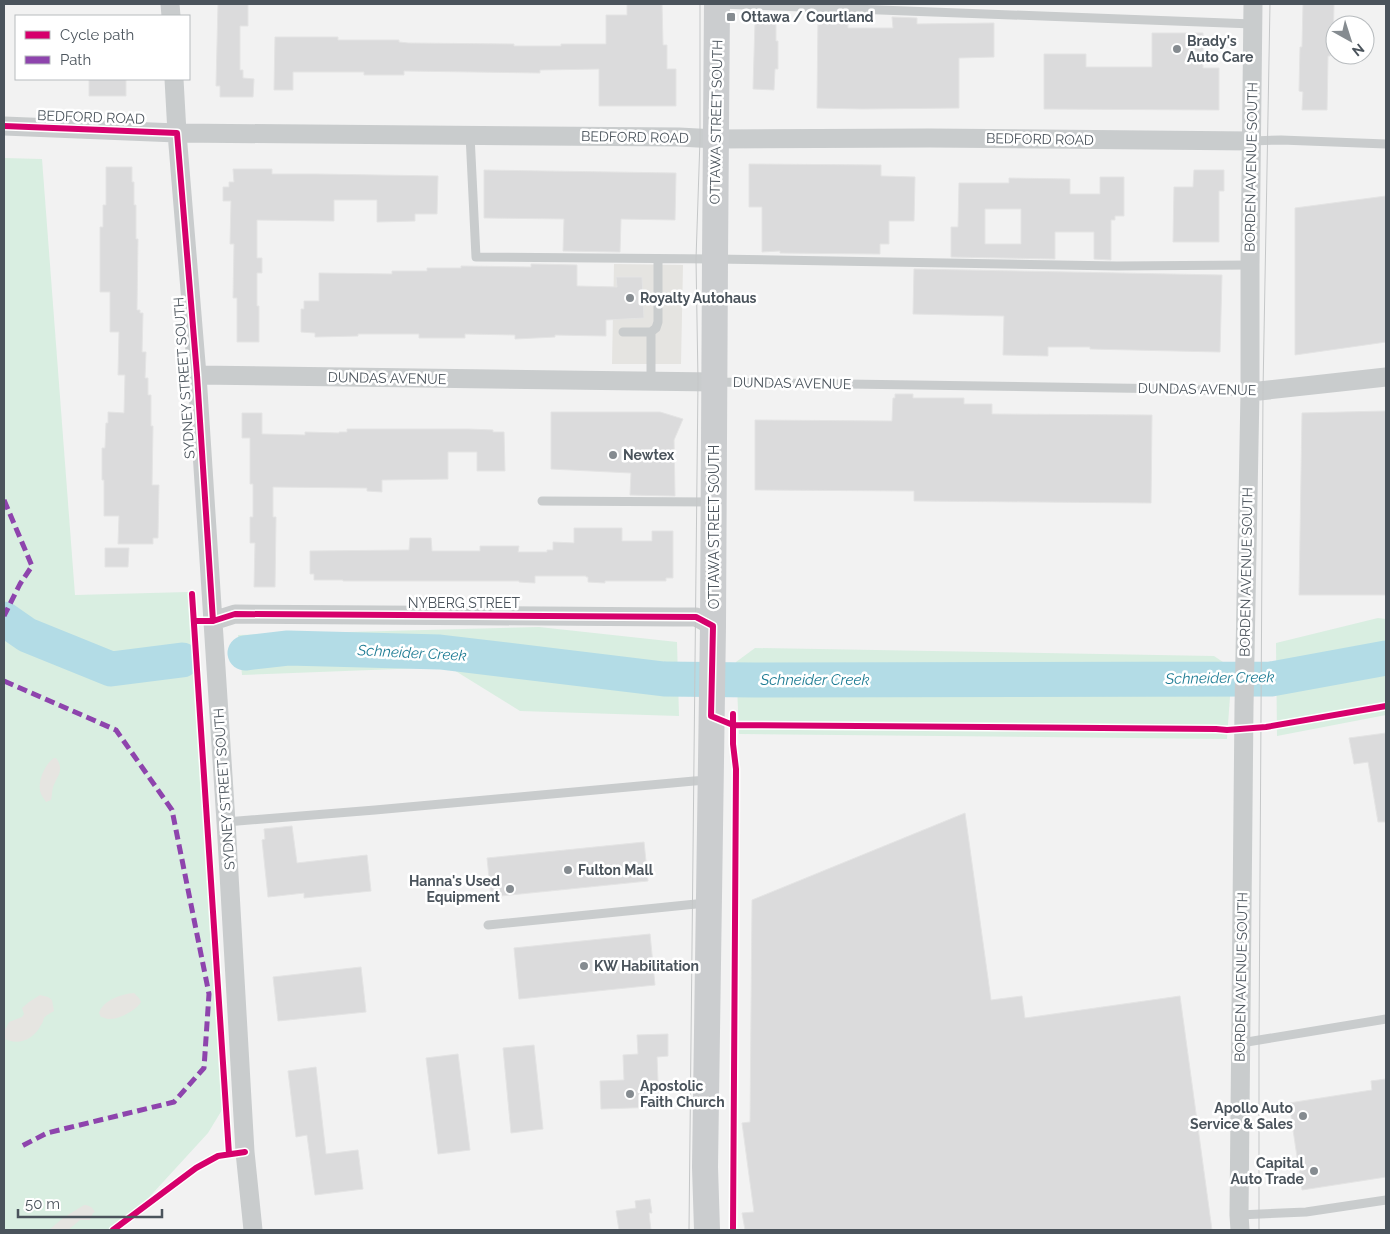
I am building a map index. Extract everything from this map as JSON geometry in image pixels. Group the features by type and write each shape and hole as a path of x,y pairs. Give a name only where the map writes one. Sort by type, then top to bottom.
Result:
{"main road":[{"name":"OTTAWA STREET SOUTH","path":"707,1230 705,1167 711,713 714,626 713,502 717,4"}],"street":[{"name":"BORDEN AVENUE SOUTH","path":"1240,1222 1253,4"},
{"name":"SYDNEY STREET SOUTH","path":"174,80 197,375 245,1152 253,1230"},
{"name":"BEDFORD ROAD","path":"4,126 177,133 679,136 716,139 930,138 1251,141"},
{"name":"DUNDAS AVENUE","path":"197,375 714,382"},
{"name":"DUNDAS AVENUE","path":"1250,392 1386,377"},
{"name":"NYBERG STREET","path":"213,621 235,614 696,617 714,626"}],"lane":[{"path":"717,4 1253,24"},
{"path":"470,135 476,257 1117,266 1250,265"},
{"name":"BEDFORD ROAD","path":"1251,141 1386,144"},
{"path":"623,332 651,332 656,328 658,322 658,259"},
{"path":"651,332 651,381"},
{"name":"DUNDAS AVENUE","path":"714,382 1180,389 1250,392"},
{"path":"542,501 713,502"},
{"path":"226,822 710,780"},
{"path":"488,925 708,903"},
{"path":"1241,1043 1386,1019"},
{"path":"1240,1222 1386,1200"}],"shaded area":[{"path":"614,264 683,265 681,364 612,364"}],"green space":[{"path":"4,158 42,159 75,595 188,592 225,1105 208,1133 131,1217 112,1230 4,1230"},
{"path":"1378,618 1386,619 1386,715 1277,736 1276,643"},
{"path":"539,627 677,642 679,716 520,711 449,667 242,675 238,635"},
{"path":"755,648 1214,656 1232,668 1227,739 739,734 736,662"}],"sand":[{"path":"54,758 59,762 60,770 53,787 51,800 46,802 40,791 40,782 45,768"},
{"path":"134,993 141,1002 131,1011 113,1019 101,1017 99,1013 101,1008 109,1001 119,996"},
{"path":"40,995 52,1000 54,1011 44,1018 38,1030 26,1040 16,1042 5,1039 4,1032 9,1022 22,1017 24,1014 22,1008"},
{"path":"87,1205 95,1212 90,1220 80,1220 68,1230 49,1230 63,1218"}],"building":[{"path":"218,4 248,4 248,26 240,26 240,70 243,70 243,78 254,79 253,97 220,97 220,86 216,86"},
{"path":"627,4 662,4 663,45 667,45 667,69 676,69 676,106 599,106 599,69 540,70 540,73 404,71 404,75 364,75 364,72 293,72 293,90 274,90 275,37 338,37 338,40 399,40 399,42 408,43 514,44 514,46 606,44 606,15 627,15"},
{"path":"1303,4 1334,4 1334,15 1325,15 1325,65 1328,65 1327,110 1302,110 1303,92 1299,91 1300,47 1302,47"},
{"path":"818,14 848,15 848,28 893,28 892,17 917,18 917,24 994,23 994,57 959,58 959,108 817,108"},
{"path":"755,22 776,23 778,69 775,69 774,90 753,89"},
{"path":"1152,33 1203,33 1203,68 1219,68 1219,110 1044,109 1044,54 1086,54 1086,67 1152,67"},
{"path":"89,80 126,80 126,96 89,96"},
{"path":"749,164 881,165 881,176 915,177 914,221 889,221 889,244 880,244 880,254 762,252 762,207 749,207"},
{"path":"106,167 132,167 132,182 134,182 136,239 138,239 137,310 143,313 142,352 146,352 145,378 148,378 148,395 151,395 151,426 153,426 152,485 159,485 158,538 153,538 153,544 118,544 119,516 104,516 102,448 105,448 108,412 124,413 125,375 118,375 119,332 110,332 110,292 100,292 100,227 103,227 103,205 106,205"},
{"path":"233,169 272,169 272,174 438,176 437,214 415,214 415,221 377,222 377,200 334,200 334,221 257,220 257,258 262,258 262,273 257,273 259,342 237,342 237,298 233,298 234,244 230,244 231,201 223,201 223,187 229,187 229,182 234,182"},
{"path":"484,170 676,173 675,220 621,219 620,252 563,251 564,219 484,218"},
{"path":"1194,170 1224,170 1224,191 1219,191 1219,242 1173,242 1174,187 1193,187"},
{"path":"1100,177 1124,177 1124,216 1115,216 1115,220 1111,220 1111,260 1094,259 1094,232 1055,232 1055,259 951,257 951,227 958,227 959,183 1009,183 1009,178 1070,179 1070,194 1100,194","holes":["985,209 1021,209 1021,244 985,244"]},
{"path":"1386,196 1386,342 1295,355 1295,208"},
{"path":"531,264 577,265 577,286 617,287 616,277 642,277 644,318 606,320 606,336 555,335 555,337 515,339 515,335 465,334 465,338 419,338 419,334 358,334 358,336 315,337 315,333 301,332 301,309 304,309 304,301 319,301 319,273 392,274 392,271 427,271 427,268 461,268 461,266 531,267"},
{"path":"914,269 1222,275 1220,352 1048,347 1048,356 1003,355 1004,316 913,314"},
{"path":"895,394 913,394 913,398 964,398 964,404 992,404 992,414 1152,415 1151,503 914,501 914,491 755,490 755,420 892,421 893,398 895,398"},
{"path":"1386,411 1386,595 1299,595 1302,413"},
{"name":"Newtex","path":"551,412 660,412 683,419 674,440 675,496 630,495 631,473 551,469"},
{"path":"242,413 262,413 262,434 305,435 305,432 339,433 347,432 347,429 468,429 504,432 505,471 477,471 477,452 448,452 448,479 382,480 382,492 367,491 367,488 273,487 273,517 276,517 275,587 254,587 255,543 250,543 250,517 253,517 253,484 250,484 250,438 242,438"},
{"path":"574,528 622,528 622,541 652,541 652,531 673,531 673,578 666,578 666,581 605,581 605,583 588,582 588,577 586,576 535,576 535,583 519,581 343,581 314,580 314,574 310,574 310,551 409,550 410,538 431,538 432,551 480,551 480,546 519,546 518,552 547,552 547,550 553,550 553,542 574,543"},
{"path":"105,548 129,548 128,567 105,567"},
{"path":"1386,733 1386,822 1378,822 1368,762 1354,764 1349,738"},
{"path":"965,813 991,1000 1022,996 1025,1018 1180,996 1212,1230 745,1230 742,1213 754,1212 742,1123 750,1122 752,900"},
{"path":"292,826 297,863 367,855 371,891 304,898 304,893 268,897 262,840 265,839 264,829"},
{"name":"Fulton Mall","path":"644,842 648,881 491,897 487,858"},
{"name":"KW Habilitation","path":"650,934 655,985 519,999 514,948"},
{"path":"361,967 366,1012 278,1021 273,977"},
{"path":"668,1034 668,1056 657,1057 659,1107 601,1109 600,1081 624,1080 623,1055 638,1054 637,1035"},
{"path":"534,1045 543,1129 511,1133 503,1048"},
{"path":"458,1054 470,1150 438,1154 426,1058"},
{"path":"316,1067 326,1154 358,1150 363,1189 315,1195 307,1135 296,1137 288,1071"},
{"path":"1386,1079 1386,1177 1302,1190 1289,1103 1372,1090 1371,1081"},
{"path":"650,1199 652,1213 649,1213 651,1230 619,1230 616,1211 636,1208 635,1201"}],"waterway":[{"name":"Schneider Creek","path":"4,619 27,635 111,669 182,660"},
{"name":"Schneider Creek","path":"245,653 288,648 440,652 664,679 754,680 1271,679 1386,658"}],"tram line":[{"path":"689,1230 698,381 696,259 700,139 700,4"},
{"path":"1259,1230 1263,391 1270,4"}],"marked path":[{"path":"4,500 32,566 20,584 4,616"},
{"path":"4,681 116,730 172,810 209,994 204,1068 174,1102 47,1133 20,1147"}],"cycle path":[{"path":"4,126 177,133 197,375 213,621"},
{"path":"192,594 229,1154"},
{"path":"194,621 213,621 235,614 696,617 713,626 711,716 733,725 1227,730 1266,727 1386,706"},
{"path":"733,714 733,744 736,769 733,1230"},
{"path":"113,1230 196,1168 218,1156 245,1152"}],"place":[{"name":"Ottawa / Courtland","path":"731,17"},
{"name":"Brady's Auto Care","path":"1177,49"},
{"name":"Royalty Autohaus","path":"630,298"},
{"name":"Newtex","path":"613,455"},
{"name":"Fulton Mall","path":"568,870"},
{"name":"Hanna's Used Equipment","path":"510,889"},
{"name":"KW Habilitation","path":"584,966"},
{"name":"Apostolic Faith Church","path":"630,1094"},
{"name":"Apollo Auto Service & Sales","path":"1303,1116"},
{"name":"Capital Auto Trade","path":"1314,1171"}]}
